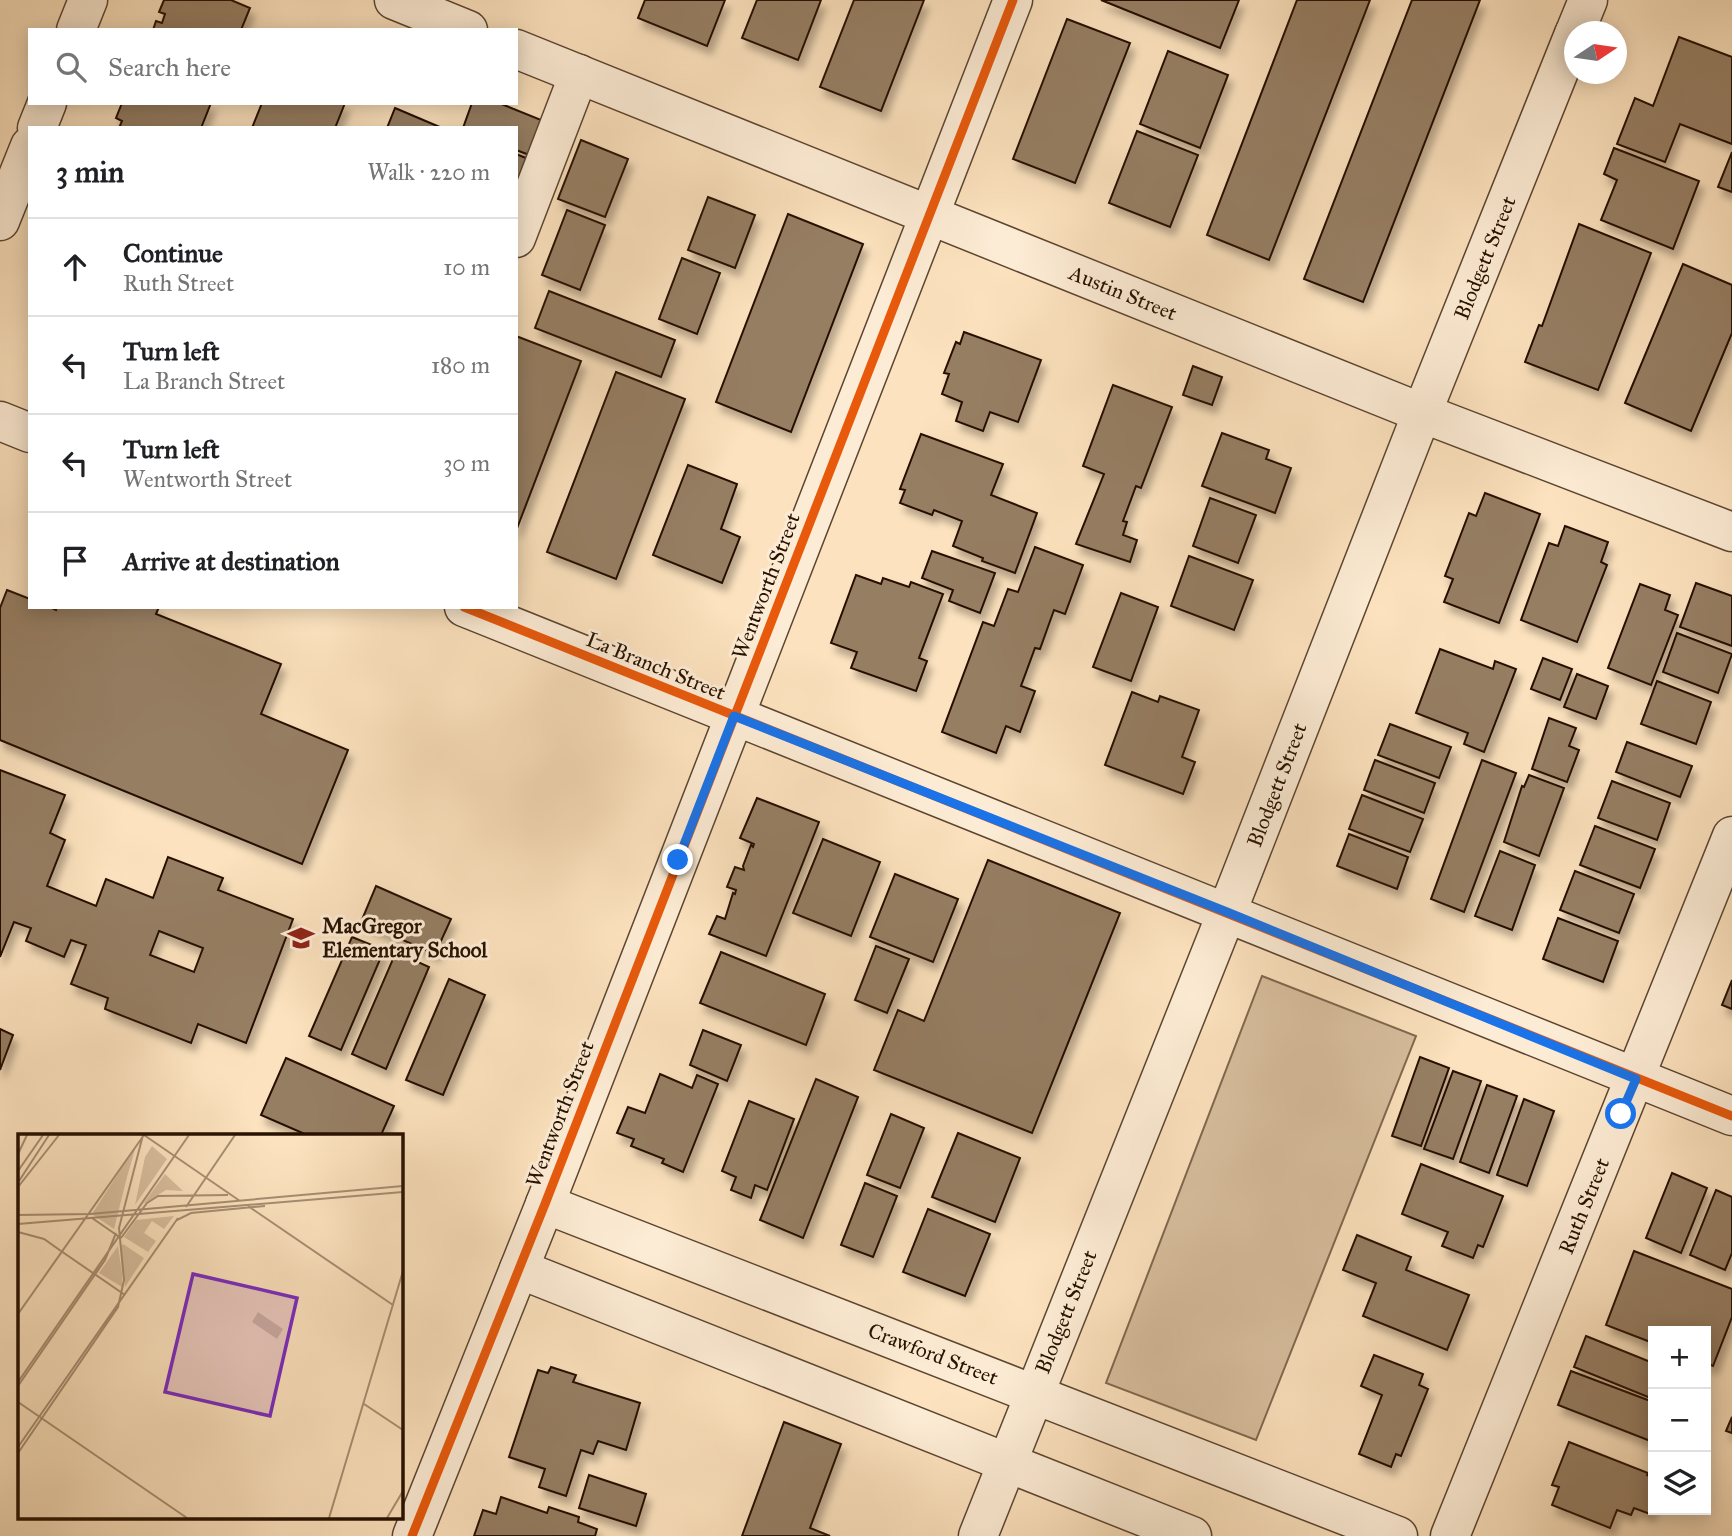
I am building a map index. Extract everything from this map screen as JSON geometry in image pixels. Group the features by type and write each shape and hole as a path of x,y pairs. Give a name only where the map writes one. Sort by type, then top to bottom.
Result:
{"street":[{"path":"77,28 88,0"},
{"path":"394,0 463,28"},
{"name":"Wentworth Street","path":"412,1536 545,1204 1013,0"},
{"name":"Blodgett Street","path":"1580,21 1588,0"},
{"name":"Austin Street","path":"518,50 1422,413 1732,532"},
{"name":"Blodgett Street","path":"978,1536 1564,60"},
{"path":"518,233 579,74"},
{"path":"38,126 46,105"},
{"path":"0,221 28,151"},
{"path":"0,421 28,432"},
{"name":"La Branch Street","path":"469,609 1732,1116"},
{"name":"Ruth Street","path":"1450,1536 1732,836"},
{"name":"Crawford Street","path":"545,1204 1398,1536"},
{"path":"519,1269 1007,1462 1150,1528 1192,1536"}],"shaded area":[{"path":"1262,976 1416,1036 1256,1440 1106,1383"}],"building":[{"path":"164,0 231,0 250,8 242,28 154,28 156,21 162,23 165,14 159,12"},
{"path":"645,0 725,0 707,46 638,18"},
{"path":"757,0 821,0 798,60 742,38"},
{"path":"854,0 924,0 881,111 820,87"},
{"path":"1101,0 1239,0 1220,48"},
{"path":"1297,0 1370,0 1269,260 1207,235"},
{"path":"1412,0 1480,0 1363,302 1304,279"},
{"path":"1067,19 1130,43 1075,183 1013,159"},
{"path":"1679,37 1732,57 1732,144 1680,124 1665,162 1617,144 1635,98 1653,106"},
{"path":"1168,51 1228,75 1200,148 1140,124"},
{"path":"121,105 210,105 202,126 120,126 122,121 116,118"},
{"path":"261,105 344,105 336,126 253,126"},
{"path":"471,105 504,105 546,122 532,156 518,151 518,126 464,126"},
{"path":"395,108 437,126 388,126"},
{"path":"1137,131 1198,155 1170,227 1109,203"},
{"path":"581,140 628,159 605,217 558,199"},
{"path":"1614,148 1699,181 1673,249 1601,220 1617,180 1604,174"},
{"path":"1732,152 1732,192 1718,187"},
{"path":"518,155 531,160 518,189"},
{"path":"708,197 755,215 735,268 688,250"},
{"path":"567,210 605,225 580,290 542,275"},
{"path":"788,214 863,244 791,432 716,402"},
{"path":"1579,224 1651,253 1598,390 1525,362 1539,325 1542,326"},
{"path":"682,258 720,273 697,334 659,319"},
{"path":"1683,264 1732,285 1732,333 1691,431 1625,403"},
{"path":"549,291 675,340 661,377 535,328"},
{"path":"964,332 1041,360 1018,422 990,412 983,431 956,421 962,402 942,394 949,374 944,373 956,342 960,344"},
{"path":"518,337 581,361 518,526"},
{"path":"1193,366 1222,377 1212,405 1183,395"},
{"path":"616,372 685,399 616,579 547,552"},
{"path":"1113,385 1172,407 1141,488 1136,486 1123,521 1127,522 1123,535 1137,540 1130,562 1076,544 1104,474 1083,466"},
{"path":"1222,433 1269,450 1266,459 1291,468 1275,513 1202,486"},
{"path":"921,434 1003,464 991,495 1037,513 1015,573 982,561 983,558 953,546 962,521 934,510 932,515 900,503 905,490 900,489"},
{"path":"688,465 737,484 721,529 740,537 722,583 653,555"},
{"path":"1485,493 1540,514 1499,623 1444,602 1453,579 1445,576 1469,513 1476,516"},
{"path":"1210,498 1256,515 1238,563 1193,546"},
{"path":"1565,526 1608,542 1601,562 1607,565 1577,642 1521,620 1549,543 1558,546"},
{"path":"1035,547 1083,565 1065,614 1054,610 1040,649 1035,648 1021,686 1035,691 1020,732 1006,726 996,753 942,732 983,622 994,626 1008,589 1018,592"},
{"path":"932,551 995,573 980,613 949,601 953,590 922,578"},
{"path":"1189,556 1253,580 1234,630 1171,606"},
{"path":"856,575 881,584 883,578 909,587 911,582 943,594 919,658 927,661 916,691 851,668 857,652 831,643"},
{"path":"1696,583 1732,596 1732,646 1680,627"},
{"path":"1640,584 1670,595 1665,610 1678,615 1651,685 1608,668"},
{"path":"7,590 28,598 28,609 158,609 156,614 281,664 261,714 348,750 302,864 0,740 0,608"},
{"path":"1121,593 1158,607 1131,681 1093,667"},
{"path":"1677,633 1732,654 1718,693 1663,672"},
{"path":"1440,649 1493,669 1495,661 1516,669 1484,752 1464,744 1468,733 1416,713"},
{"path":"1543,658 1572,669 1560,700 1531,689"},
{"path":"1577,674 1608,686 1596,719 1564,707"},
{"path":"1657,681 1711,702 1696,744 1641,724"},
{"path":"1132,692 1158,702 1160,696 1199,710 1182,757 1195,762 1183,794 1105,765"},
{"path":"1549,718 1576,728 1569,746 1579,750 1567,782 1532,769"},
{"path":"1390,724 1451,747 1439,778 1378,755"},
{"path":"1627,742 1692,766 1680,797 1616,772"},
{"path":"1375,760 1435,783 1424,813 1364,790"},
{"path":"1482,760 1516,773 1464,912 1431,899"},
{"path":"0,770 65,795 50,833 65,840 47,886 96,906 106,879 153,898 168,857 223,878 218,890 293,919 246,1043 198,1024 191,1043 105,1009 108,998 71,984 86,945 71,940 64,957 26,941 31,928 14,922 0,957","holes":["159,931 203,948 194,972 150,955"]},
{"path":"1529,775 1564,788 1539,856 1504,842 1522,786 1524,787"},
{"path":"1612,781 1670,803 1657,840 1598,818"},
{"path":"1362,795 1423,819 1410,852 1349,829"},
{"path":"757,798 819,822 766,956 709,934 717,916 725,919 736,890 727,887 735,867 744,870 751,845 753,847 754,844 740,838"},
{"path":"1595,826 1655,849 1640,888 1580,865"},
{"path":"1349,834 1408,857 1397,889 1337,866"},
{"path":"823,839 880,862 851,936 793,913"},
{"path":"1500,851 1535,865 1512,930 1475,916"},
{"path":"988,860 1120,913 1032,1133 874,1070 898,1010 924,1021"},
{"path":"1575,871 1634,894 1619,933 1560,910"},
{"path":"895,874 958,899 933,962 870,937"},
{"path":"376,886 451,919 435,954 361,922"},
{"path":"1558,918 1618,941 1603,982 1543,959"},
{"path":"352,937 384,950 341,1050 309,1036"},
{"path":"876,946 909,959 887,1013 855,1000"},
{"path":"396,952 429,967 386,1069 352,1054"},
{"path":"721,952 825,994 806,1045 700,1003"},
{"path":"449,979 485,995 443,1095 406,1080"},
{"path":"1732,980 1732,1009 1722,1005"},
{"path":"0,1029 13,1035 0,1070"},
{"path":"703,1030 741,1045 727,1081 690,1065"},
{"path":"1420,1057 1449,1068 1421,1146 1392,1136"},
{"path":"286,1058 394,1106 381,1134 305,1134 261,1115"},
{"path":"1453,1071 1481,1081 1453,1159 1424,1149"},
{"path":"660,1074 692,1088 697,1075 718,1084 683,1172 662,1163 664,1159 631,1146 634,1139 617,1133 628,1107 645,1113"},
{"path":"816,1079 858,1097 803,1238 760,1220"},
{"path":"1487,1085 1517,1096 1489,1173 1460,1162"},
{"path":"1524,1099 1554,1111 1527,1186 1497,1175"},
{"path":"749,1101 794,1119 767,1190 755,1185 751,1198 731,1190 736,1177 722,1171"},
{"path":"891,1114 924,1128 900,1188 867,1175"},
{"path":"958,1133 1020,1158 995,1222 932,1197"},
{"path":"1421,1164 1503,1196 1483,1247 1478,1245 1473,1258 1442,1246 1448,1232 1402,1214"},
{"path":"1672,1173 1707,1188 1681,1253 1646,1238"},
{"path":"865,1183 897,1196 873,1257 841,1245"},
{"path":"1716,1190 1732,1197 1732,1253 1725,1270 1690,1255"},
{"path":"928,1209 990,1234 965,1296 903,1272"},
{"path":"1357,1235 1411,1257 1406,1270 1469,1295 1447,1350 1363,1316 1376,1283 1343,1270"},
{"path":"1634,1251 1732,1289 1732,1317 1713,1366 1711,1326 1648,1326 1648,1341 1606,1325"},
{"path":"1586,1336 1648,1361 1648,1397 1574,1367"},
{"path":"1374,1355 1423,1374 1419,1385 1428,1389 1401,1456 1396,1454 1391,1467 1359,1454 1382,1395 1361,1386"},
{"path":"551,1367 576,1375 573,1382 640,1403 626,1450 598,1441 593,1454 581,1450 566,1496 539,1487 545,1469 509,1457 538,1370 548,1373"},
{"path":"1571,1371 1648,1400 1648,1440 1558,1405"},
{"path":"1732,1417 1732,1433 1726,1431"},
{"path":"784,1422 841,1444 810,1528 830,1536 742,1536"},
{"path":"1569,1442 1648,1473 1648,1513 1634,1508 1631,1515 1617,1510 1610,1528 1552,1505 1559,1487 1552,1485"},
{"path":"589,1475 646,1494 636,1526 579,1508"},
{"path":"501,1497 547,1513 549,1507 579,1517 578,1522 597,1529 595,1536 474,1536 483,1510 496,1514"}],"cycle path":[{"path":"412,1536 545,1204 1013,0"},
{"path":"469,609 1732,1116"}],"place":[{"name":"MacGregor Elementary School","path":"301,938"}],"route":[{"path":"678,860 734,716 1227,912 1636,1079 1621,1114"}]}
